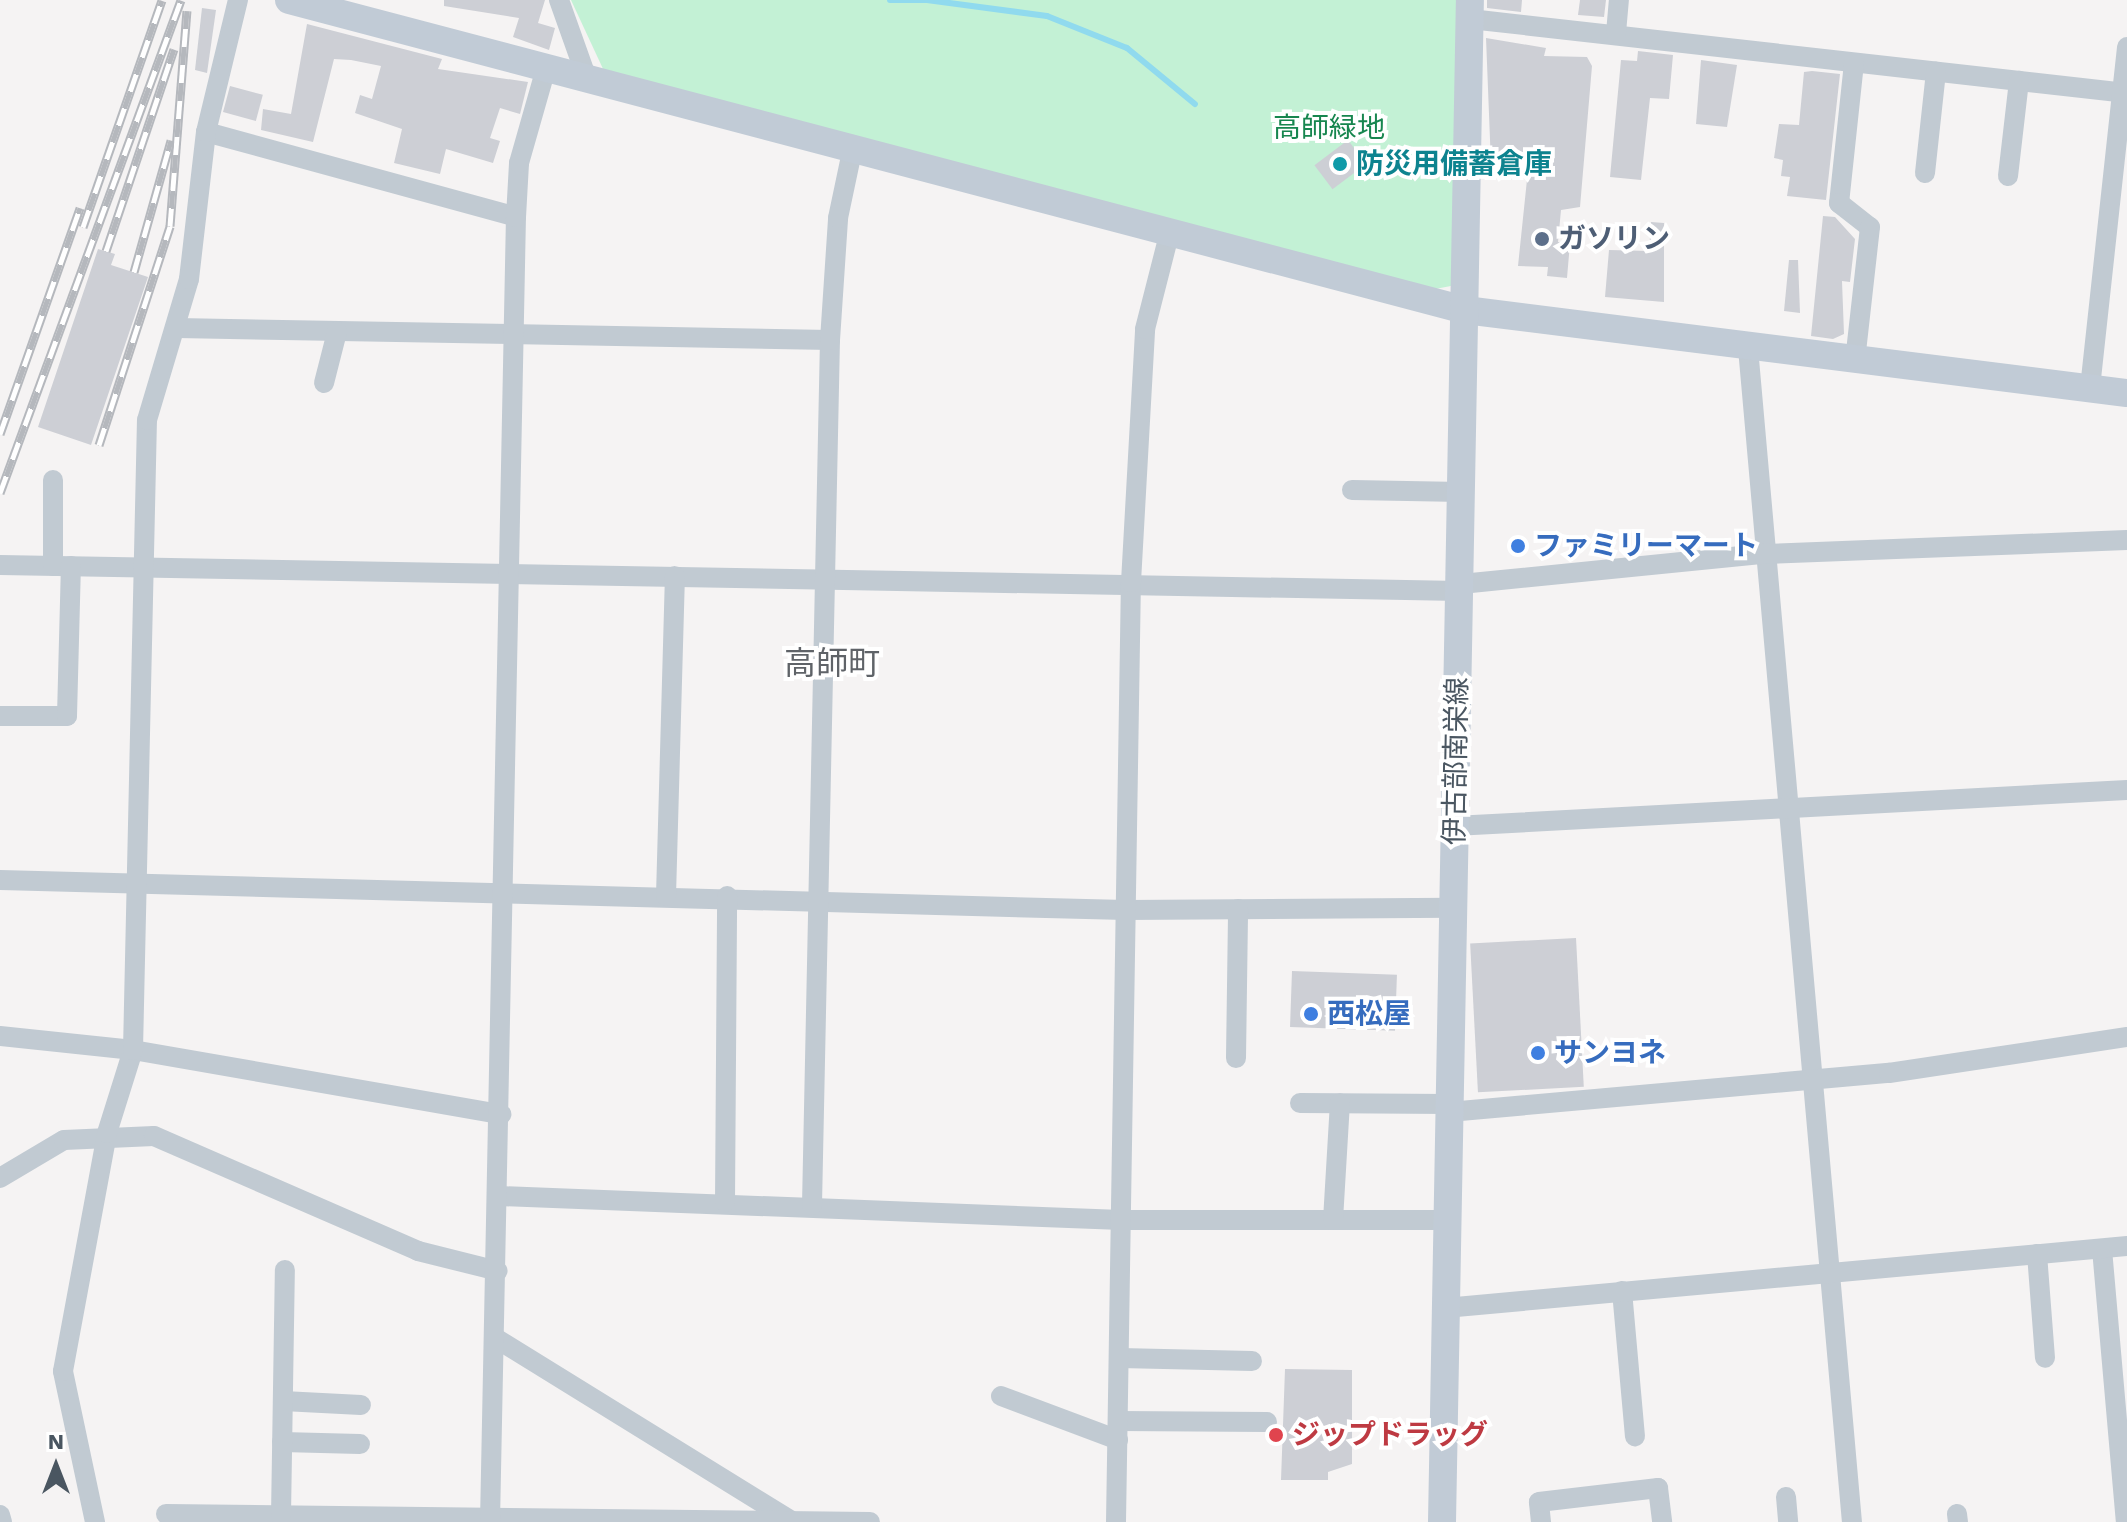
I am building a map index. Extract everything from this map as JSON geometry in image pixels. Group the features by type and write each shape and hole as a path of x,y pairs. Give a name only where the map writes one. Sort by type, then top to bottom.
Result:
{"street":[{"path":"95,1522 63,1371 107,1133 133,1050 147,420 177,328 206,132 238,0"},
{"path":"289,0 1465,310 1748,348 2127,393"},
{"path":"559,0 586,76"},
{"path":"1616,33 1619,0"},
{"path":"1470,10 1616,33 2125,93"},
{"name":"伊古部南栄線","path":"1442,1522 1470,10"},
{"path":"2090,388 2125,93 2127,47"},
{"path":"1854,63 1839,203 1870,227 1855,360"},
{"path":"490,1521 500,1196 516,217 519,163 546,68"},
{"path":"1925,173 1936,72"},
{"path":"2008,176 2019,81"},
{"path":"206,132 516,217"},
{"path":"812,1205 830,340 838,218 853,147"},
{"path":"1116,1522 1131,582 1145,329 1170,231"},
{"path":"177,328 830,340"},
{"path":"324,383 337,332"},
{"path":"1748,348 1852,1522"},
{"path":"0,716 67,716 62,566 53,480"},
{"path":"1352,490 1462,492"},
{"path":"0,565 824,580 1460,587 1764,554 2127,540"},
{"path":"666,896 675,576"},
{"path":"1454,826 2127,790"},
{"path":"0,880 503,894 816,898 1126,910 1452,908"},
{"path":"725,1202 727,896"},
{"path":"1236,1058 1238,909"},
{"path":"0,1036 133,1050 501,1114"},
{"path":"1300,1103 1449,1108 1812,1081 2127,1037"},
{"path":"1333,1220 1340,1103"},
{"path":"0,1178 64,1140 107,1133 154,1136 418,1251 498,1271"},
{"path":"500,1196 812,1205 1122,1220 1447,1220"},
{"path":"1445,1308 2127,1246"},
{"path":"2102,1249 2126,1522"},
{"path":"2037,1254 2045,1358"},
{"path":"281,1516 285,1270"},
{"path":"1622,1291 1635,1436"},
{"path":"497,1339 791,1521"},
{"path":"1120,1358 1252,1361"},
{"path":"1001,1396 1118,1430 1267,1422"},
{"path":"283,1401 361,1405"},
{"path":"282,1442 360,1444"},
{"path":"1541,1522 1539,1502 1658,1488 1662,1522"},
{"path":"1786,1497 1788,1522"},
{"path":"166,1514 226,1519 281,1516 345,1520 870,1522"},
{"path":"0,1515 2,1522"}],"green space":[{"name":"高師緑地","path":"571,0 1457,0 1456,285 1430,290 604,71"}],"building":[{"path":"444,0 545,0 538,23 555,28 549,50 513,37 519,18 444,6"},
{"path":"1487,0 1522,0 1521,12 1487,8"},
{"path":"1580,0 1606,0 1604,17 1578,15"},
{"path":"202,8 216,10 207,73 195,70"},
{"path":"307,24 442,59 438,69 528,82 520,114 500,108 490,138 500,141 493,163 446,149 440,174 394,163 402,129 355,113 360,95 372,99 381,66 351,60 334,59 313,142 261,130 263,109 291,114"},
{"path":"1486,38 1546,48 1544,56 1587,57 1592,66 1580,207 1561,210 1558,242 1570,243 1567,278 1547,276 1548,267 1518,266 1528,170 1491,165"},
{"path":"1638,51 1673,55 1669,99 1650,98 1641,180 1610,177 1621,60 1637,61"},
{"path":"1701,60 1737,65 1727,127 1696,124"},
{"path":"1804,72 1840,74 1826,200 1787,196 1790,177 1781,176 1783,160 1774,158 1779,124 1799,125"},
{"path":"230,86 263,95 256,121 223,112"},
{"name":"防災用備蓄倉庫","path":"1348,140 1366,164 1333,189 1314,165"},
{"path":"1823,216 1835,217 1855,239 1850,282 1842,281 1844,334 1833,339 1811,336"},
{"path":"1651,222 1664,223 1664,302 1605,297 1609,250 1649,251"},
{"path":"98,249 115,254 111,265 148,277 91,445 38,427"},
{"path":"1789,260 1798,260 1800,313 1784,311"},
{"path":"1576,938 1584,1087 1478,1092 1470,944"},
{"path":"1292,971 1397,975 1395,1031 1290,1027"},
{"path":"1285,1369 1352,1370 1352,1464 1328,1472 1328,1480 1281,1480"}],"waterway":[{"path":"890,0 926,0"},
{"path":"927,0 1047,16 1127,48 1195,104"}],"railway":[{"path":"83,227 162,0"},
{"path":"0,493 181,0"},
{"path":"99,445 170,226 187,11"},
{"path":"106,251 174,49"},
{"path":"134,272 171,140"},
{"path":"0,434 80,208"}],"place":[{"name":"防災用備蓄倉庫","path":"1340,164"},
{"name":"ガソリン","path":"1542,239"},
{"name":"ファミリーマート","path":"1518,546"},
{"name":"西松屋","path":"1311,1014"},
{"name":"サンヨネ","path":"1538,1053"},
{"name":"ジップドラッグ","path":"1276,1435"}],"district":[{"name":"高師町","path":"832,663"}]}
